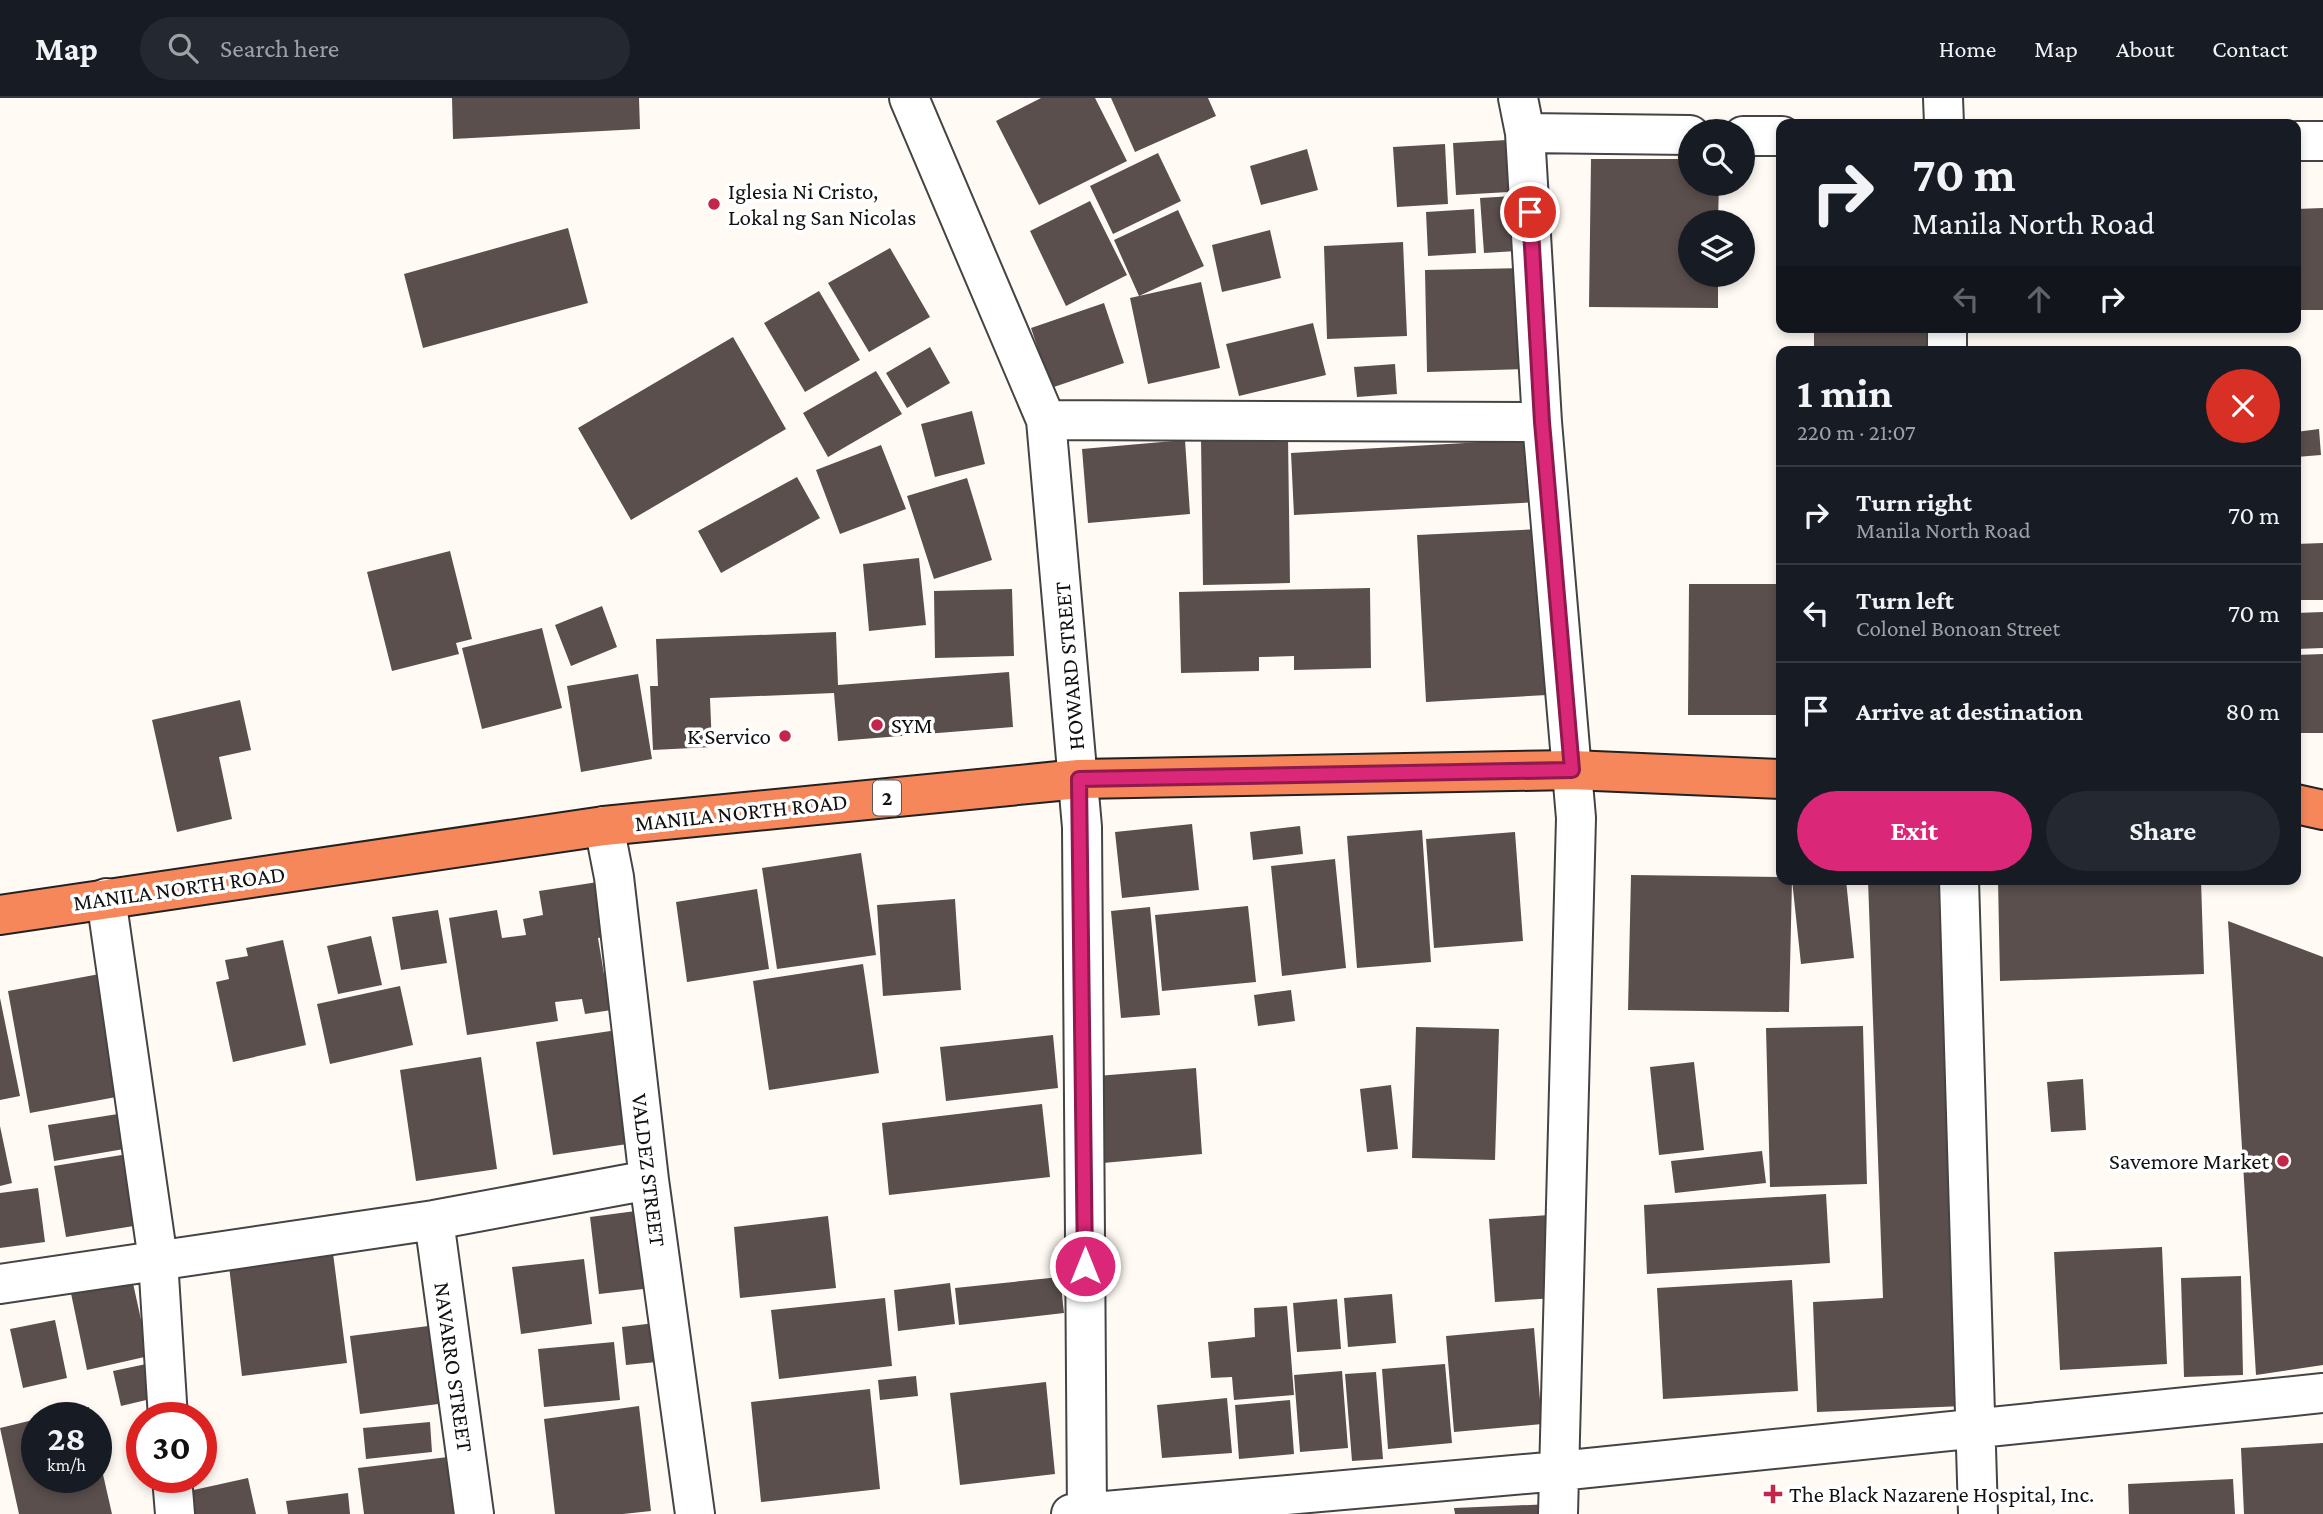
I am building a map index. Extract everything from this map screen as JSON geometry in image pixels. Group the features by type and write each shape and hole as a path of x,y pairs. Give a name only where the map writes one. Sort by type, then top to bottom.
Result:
{"highway":[{"name":"MANILA NORTH ROAD","path":"0,915 604,826 1079,779 1572,770 1776,779"},
{"path":"2301,805 2323,810"}],"street":[{"name":"HOWARD STREET","path":"909,98 1046,420 1082,827 1082,1514"},
{"path":"1943,98 1944,119"},
{"path":"1558,1514 1576,818 1542,422 1522,116 1678,134"},
{"path":"1755,136 1776,136"},
{"path":"2301,141 2323,141"},
{"path":"1046,420 1542,422"},
{"name":"VALDEZ STREET","path":"604,826 614,877 649,1180 695,1514"},
{"path":"1959,885 1978,1514"},
{"path":"106,898 158,1259 167,1402"},
{"path":"0,1284 434,1220 649,1180"},
{"name":"NAVARRO STREET","path":"434,1220 474,1514"},
{"path":"1082,1514 1559,1471 2323,1393"},
{"path":"173,1493 175,1514"}],"building":[{"path":"452,98 639,98 640,129 453,139"},
{"path":"1041,98 1095,98 1127,161 1039,205 996,121"},
{"path":"1111,98 1208,98 1216,116 1135,152"},
{"path":"1507,140 1509,192 1456,195 1453,143"},
{"path":"1445,144 1448,204 1397,207 1393,147"},
{"path":"1307,149 1318,190 1261,205 1250,166"},
{"path":"1158,153 1181,201 1113,234 1090,186"},
{"path":"1591,159 1678,159 1678,196 1719,196 1718,210 1678,210 1678,287 1718,287 1718,308 1589,307"},
{"path":"1514,196 1517,251 1484,253 1480,198"},
{"path":"1090,201 1127,275 1066,306 1030,231"},
{"path":"2323,208 2323,310 2301,310 2301,209"},
{"path":"1474,209 1476,253 1428,256 1426,212"},
{"path":"1178,210 1204,266 1139,296 1114,240"},
{"path":"568,228 588,303 423,348 404,274"},
{"path":"1270,230 1281,278 1222,292 1212,245"},
{"path":"1403,242 1407,336 1327,339 1324,246"},
{"path":"890,248 930,317 869,352 828,283"},
{"path":"1528,268 1530,369 1427,372 1425,270"},
{"path":"1201,282 1220,368 1148,384 1130,298"},
{"path":"819,291 860,360 805,392 764,323"},
{"path":"1104,303 1124,363 1051,388 1031,328"},
{"path":"1313,323 1326,375 1239,396 1226,344"},
{"path":"1814,333 1929,333 1929,346 1814,346"},
{"path":"733,337 786,429 631,520 578,428"},
{"path":"930,347 950,383 907,408 886,373"},
{"path":"1395,364 1397,394 1357,397 1354,367"},
{"path":"876,371 902,414 828,457 803,413"},
{"path":"972,411 985,464 935,477 921,424"},
{"path":"2319,429 2321,455 2301,457 2301,431"},
{"path":"1288,436 1290,583 1203,585 1201,438"},
{"path":"1536,439 1539,502 1294,515 1291,453"},
{"path":"1185,440 1190,514 1088,523 1082,449"},
{"path":"881,445 906,509 840,534 816,470"},
{"path":"797,477 820,518 721,573 698,531"},
{"path":"967,478 992,560 934,579 907,496"},
{"path":"1539,529 1547,695 1426,702 1417,535"},
{"path":"2323,543 2323,600 2301,600 2301,544"},
{"path":"450,551 472,639 456,643 459,654 392,671 367,572"},
{"path":"919,558 926,625 869,631 863,564"},
{"path":"1689,584 1776,584 1776,715 1688,715"},
{"path":"1370,588 1371,668 1294,670 1294,656 1259,657 1259,671 1181,673 1179,592"},
{"path":"1012,589 1014,656 935,658 934,591"},
{"path":"602,606 617,647 571,666 555,625"},
{"path":"2323,612 2323,648 2301,649 2301,613"},
{"path":"542,628 562,708 482,729 462,648"},
{"path":"836,632 838,685 1009,672 1013,727 838,741 834,693 710,698 712,747 653,750 650,686 658,686 656,639"},
{"path":"2323,654 2323,733 2301,733 2301,655"},
{"path":"638,674 652,759 581,772 567,686"},
{"path":"240,700 251,750 219,757 232,819 177,832 152,720"},
{"path":"1192,824 1199,890 1122,898 1115,832"},
{"path":"1300,826 1303,854 1253,860 1250,832"},
{"path":"1422,830 1431,962 1357,968 1347,836"},
{"path":"1515,832 1523,941 1434,948 1426,839"},
{"path":"861,853 876,955 777,969 762,868"},
{"path":"1335,859 1346,968 1282,976 1271,866"},
{"path":"1631,875 1776,877 1776,885 1792,885 1789,1012 1628,1010"},
{"path":"611,880 619,935 598,938 604,974 620,972 625,1008 585,1014 582,999 555,1002 558,1021 467,1035 449,918 497,910 502,938 526,935 523,919 543,915 539,891"},
{"path":"1793,885 1847,885 1854,958 1801,964"},
{"path":"1868,885 1945,885 1964,1406 1817,1412 1813,1302 1883,1298"},
{"path":"1998,885 2201,885 2204,974 2000,981"},
{"path":"757,889 769,969 687,982 676,902"},
{"path":"955,899 961,990 883,996 877,905"},
{"path":"1248,906 1256,982 1162,991 1155,915"},
{"path":"1150,907 1160,1015 1121,1018 1111,911"},
{"path":"438,910 447,963 401,970 392,917"},
{"name":"Savemore Market","path":"2228,921 2323,957 2323,1365 2256,1375"},
{"path":"371,936 382,985 338,994 327,946"},
{"path":"283,940 306,1045 233,1062 216,982 229,979 225,960 248,956 246,948"},
{"path":"863,964 879,1073 769,1090 753,981"},
{"path":"105,973 127,1095 30,1113 8,991"},
{"path":"400,986 413,1045 330,1064 317,1004"},
{"path":"1291,990 1295,1021 1258,1026 1254,995"},
{"path":"0,998 20,1096 0,1100"},
{"path":"1863,1026 1867,1184 1770,1187 1766,1028"},
{"path":"1416,1027 1499,1029 1495,1160 1412,1158"},
{"path":"624,1029 641,1142 553,1155 536,1042"},
{"path":"1053,1035 1058,1088 946,1101 940,1047"},
{"path":"481,1057 497,1169 416,1181 400,1070"},
{"path":"1694,1062 1704,1150 1659,1155 1650,1067"},
{"path":"1196,1068 1202,1154 1103,1163 1097,1076"},
{"path":"2083,1079 2086,1130 2051,1132 2047,1082"},
{"path":"1391,1085 1398,1149 1367,1152 1360,1089"},
{"path":"1042,1104 1050,1177 889,1195 882,1123"},
{"path":"118,1114 124,1149 54,1161 48,1125"},
{"path":"0,1126 12,1183 0,1186"},
{"path":"1762,1151 1766,1183 1675,1193 1671,1161"},
{"path":"134,1153 146,1224 66,1237 54,1166"},
{"path":"38,1188 45,1242 0,1248 0,1193"},
{"path":"1826,1194 1830,1263 1647,1274 1644,1205"},
{"path":"651,1209 661,1287 599,1294 590,1217"},
{"path":"1549,1215 1555,1298 1495,1302 1489,1219"},
{"path":"828,1216 836,1288 740,1298 734,1227"},
{"path":"2162,1247 2167,1364 2060,1370 2054,1252"},
{"path":"333,1253 347,1363 242,1376 229,1266"},
{"path":"584,1259 592,1324 521,1334 512,1267"},
{"path":"129,1265 149,1356 87,1370 68,1279"},
{"path":"2241,1276 2243,1375 2184,1377 2181,1278"},
{"path":"1060,1277 1064,1313 959,1325 955,1288"},
{"path":"1792,1280 1798,1391 1663,1399 1657,1288"},
{"path":"950,1283 955,1324 898,1331 894,1290"},
{"path":"1392,1294 1396,1343 1348,1347 1344,1298"},
{"path":"885,1298 892,1366 779,1379 771,1310"},
{"path":"1337,1299 1341,1349 1297,1352 1293,1303"},
{"path":"1287,1306 1294,1395 1234,1400 1232,1377 1211,1378 1208,1342 1255,1337 1254,1308"},
{"path":"55,1320 67,1378 23,1388 10,1329"},
{"path":"663,1322 667,1361 626,1365 622,1327"},
{"path":"444,1324 454,1402 360,1414 350,1336"},
{"path":"1534,1328 1542,1424 1454,1432 1446,1336"},
{"path":"614,1342 620,1400 544,1407 538,1349"},
{"path":"151,1363 159,1397 126,1402 126,1405 121,1406 113,1371"},
{"path":"1445,1364 1452,1443 1388,1449 1382,1369"},
{"path":"1342,1371 1348,1448 1300,1452 1294,1375"},
{"path":"1376,1372 1383,1459 1352,1461 1345,1374"},
{"path":"916,1376 918,1396 880,1400 878,1380"},
{"path":"1046,1382 1055,1474 960,1485 950,1393"},
{"path":"870,1389 880,1489 761,1502 751,1402"},
{"path":"1227,1398 1232,1453 1162,1458 1157,1405"},
{"path":"1290,1400 1294,1454 1239,1459 1235,1405"},
{"path":"639,1406 651,1511 623,1514 555,1514 544,1419"},
{"path":"430,1422 432,1452 366,1459 363,1428"},
{"path":"21,1423 21,1493 107,1493 112,1514 19,1514 0,1428"},
{"path":"2323,1443 2323,1514 2244,1514 2241,1448"},
{"path":"456,1456 463,1514 364,1514 358,1468"},
{"path":"248,1478 256,1514 185,1514 180,1493 217,1493 217,1485"},
{"path":"2233,1479 2235,1514 2129,1514 2128,1484"},
{"path":"348,1493 350,1514 288,1514 286,1501"},
{"path":"1552,1504 1552,1514 1455,1514 1454,1508"}],"place":[{"name":"Iglesia Ni Cristo, Lokal ng San Nicolas","path":"714,204"},
{"name":"SYM","path":"877,725"},
{"name":"K Servico","path":"785,736"},
{"name":"Savemore Market","path":"2283,1161"},
{"name":"The Black Nazarene Hospital, Inc.","path":"1773,1494"}],"route":[{"path":"1085,1266 1082,827 1079,779 1572,770 1542,422 1530,212"}]}
